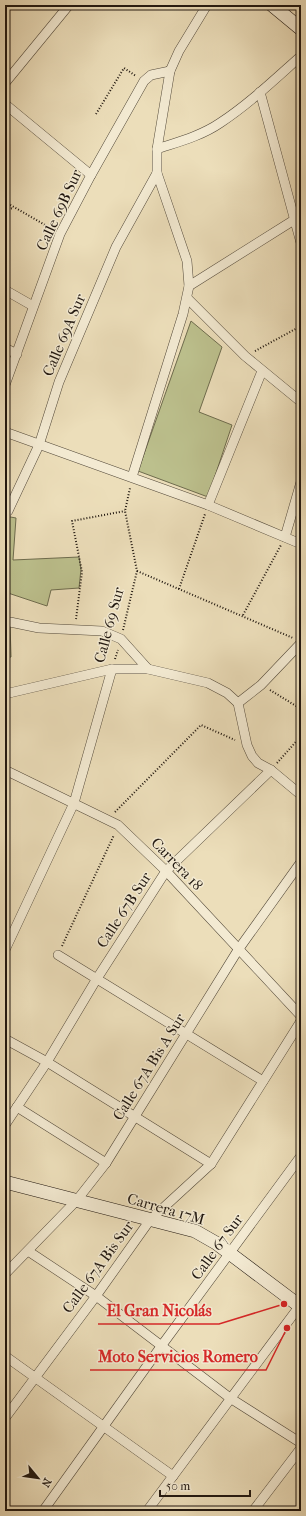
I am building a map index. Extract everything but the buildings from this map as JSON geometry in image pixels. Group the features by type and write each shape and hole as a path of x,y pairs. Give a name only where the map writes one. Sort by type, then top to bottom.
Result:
{"street":[{"path":"5,83 70,5"},
{"path":"132,477 187,298 189,286 187,261 157,173 157,149 170,71 179,51 207,5"},
{"path":"272,5 301,29"},
{"path":"157,149 187,140 219,124 260,92 301,56"},
{"path":"144,81 151,76 170,71"},
{"name":"Calle 69B Sur","path":"5,383 60,234 91,175 144,81"},
{"path":"260,92 301,244"},
{"path":"5,104 91,175"},
{"name":"Calle 69A Sur","path":"8,512 39,445 59,382 116,247 157,173"},
{"path":"189,286 294,220"},
{"path":"5,290 33,306"},
{"path":"187,298 245,356 301,402"},
{"path":"5,348 16,354"},
{"path":"208,505 262,371"},
{"path":"5,432 208,505 301,544"},
{"path":"285,537 301,482"},
{"path":"10,622 39,628 74,628 102,631 121,639 148,669"},
{"path":"238,703 261,684 297,640"},
{"path":"5,694 112,669 148,669 208,684 228,693 238,703 247,745 252,756 258,763 271,770 301,795"},
{"name":"Calle 69 Sur","path":"6,947 74,803 112,669"},
{"name":"Carrera 18","path":"5,770 118,825 166,871 301,1016"},
{"name":"Calle 67B Sur","path":"5,1125 47,1062 96,980 166,871 271,770"},
{"name":"Calle 67A Bis A Sur","path":"5,1274 77,1200 106,1163 238,950 301,862"},
{"path":"58,955 96,980 262,1081"},
{"name":"Calle 67A Bis Sur","path":"5,1418 34,1377 96,1296 150,1220 211,1164 301,1021"},
{"path":"5,1039 47,1062 211,1164"},
{"path":"17,1107 106,1163"},
{"name":"Calle 67 Sur","path":"43,1511 162,1345 301,1156"},
{"name":"Carrera 17M","path":"5,1182 195,1231 205,1236 300,1305"},
{"path":"28,1251 96,1296 230,1398 301,1443"},
{"path":"147,1511 300,1305"},
{"path":"5,1356 173,1476"},
{"path":"253,1511 301,1448"}],"path":[{"path":"96,114 124,68 144,81"},
{"path":"5,202 60,234"},
{"path":"5,210 13,208"},
{"path":"245,356 301,326"},
{"name":"Calle 69 Sur","path":"112,669 138,571 125,511 132,477"},
{"path":"179,589 208,505"},
{"path":"74,628 81,590 82,572 72,521 125,511"},
{"path":"243,615 285,537"},
{"path":"138,571 243,615 297,640"},
{"path":"261,684 301,709"},
{"path":"108,819 201,725 247,745"},
{"path":"271,770 301,736"},
{"path":"58,955 118,825"}],"green space":[{"path":"191,321 222,347 199,412 232,425 208,497 138,471"},
{"path":"5,516 16,518 13,560 79,557 81,569 79,588 51,590 47,606 5,592"},
{"path":"5,620 10,622 11,657 5,658"}],"place":[{"name":"El Gran Nicolás","path":"284,1304"},
{"name":"Moto Servicios Romero","path":"287,1328"}]}
